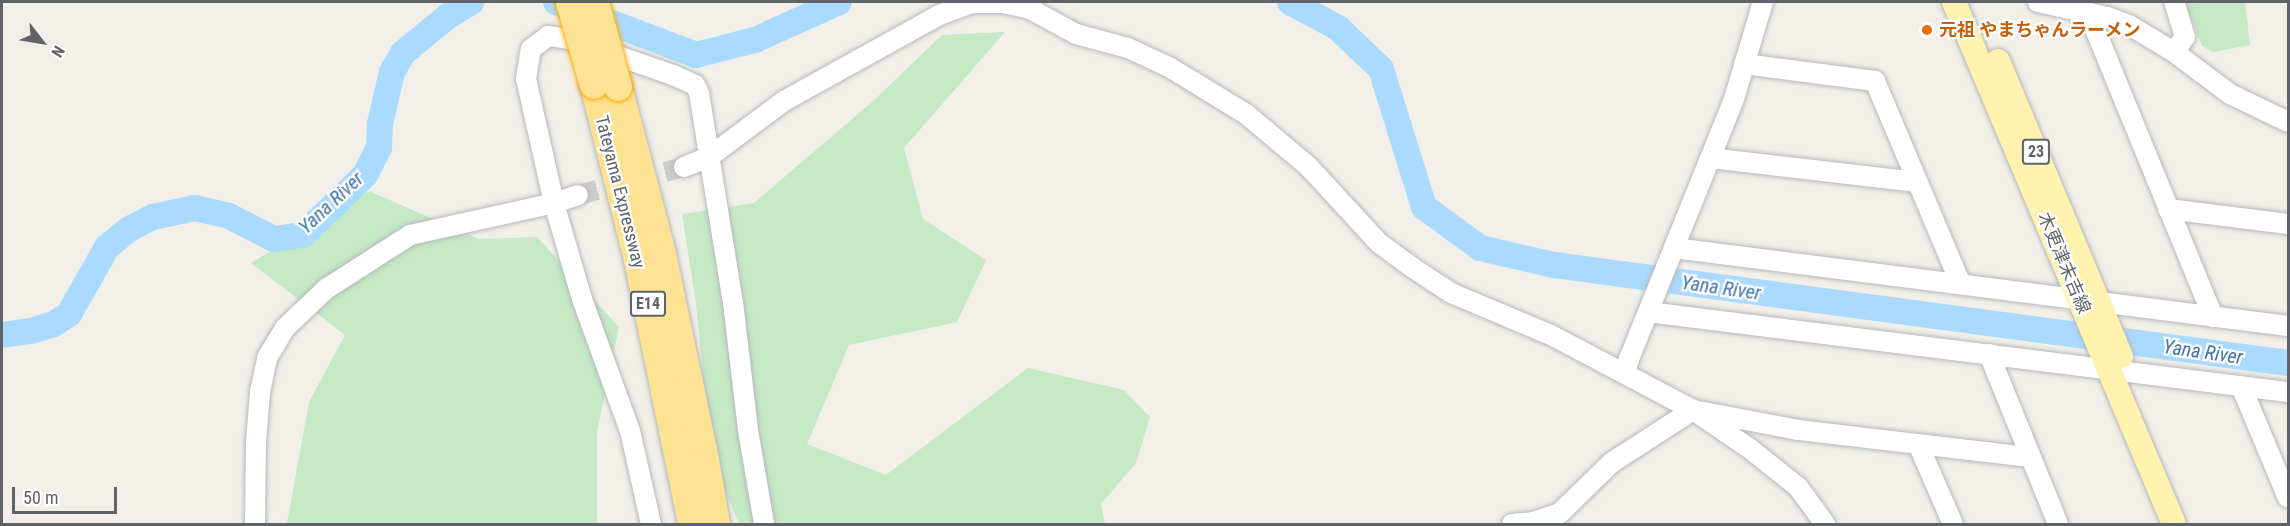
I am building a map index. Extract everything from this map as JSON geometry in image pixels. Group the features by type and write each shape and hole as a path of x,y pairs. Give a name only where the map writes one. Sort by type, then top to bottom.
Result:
{"highway":[{"name":"Tateyama Expressway","path":"570,2 606,86 662,254 705,460 716,525"},
{"name":"Tateyama Expressway","path":"595,2 606,86 638,260 692,525"}],"main road":[{"name":"木更津末吉線","path":"1954,2 2090,302"},
{"name":"木更津末吉線","path":"1972,2 2090,302 2190,525"},
{"name":"木更津末吉線","path":"2119,371 2174,525"}],"street":[{"path":"684,167 709,157 784,101 939,15 972,2 1004,3 1030,9 1076,34 1128,48 1168,67 1263,126 1308,166 1379,243 1413,268 1451,293 1551,335 1693,410 1749,448 1798,487 1825,525"},
{"path":"1625,374 1710,158 1744,64 1763,2"},
{"path":"2038,2 2088,12 2129,25 2174,52 2230,94 2289,122"},
{"path":"2174,2 2185,37 2174,52"},
{"path":"2088,12 2213,317"},
{"path":"651,525 630,431 582,299 554,203 526,79 531,49 548,36 569,39 656,68 695,85 699,93 733,302 748,430 764,525"},
{"path":"1744,64 1875,81 1961,285"},
{"path":"1710,158 1916,182"},
{"path":"255,525 256,443 260,392 267,358 285,328 326,289 410,235 554,203 578,195"},
{"path":"2168,209 2289,224"},
{"path":"1672,252 2289,326"},
{"path":"1650,307 1989,354 2289,392"},
{"path":"1989,354 2058,525"},
{"path":"2241,386 2286,487"},
{"path":"1512,525 1533,522 1560,513 1611,463 1693,410 1799,430 2030,457"},
{"path":"1918,444 1953,525"}],"green space":[{"path":"2185,2 2245,2 2250,45 2213,52 2202,46"},
{"path":"1005,32 904,148 923,219 986,260 957,322 849,345 807,444 886,475 1028,368 1124,390 1150,417 1136,463 1101,504 1105,524 739,524 711,456 696,303 682,214 754,203 871,103 942,35"},
{"path":"369,191 479,239 537,237 619,327 597,432 597,524 287,524 309,402 345,335 251,263"}],"waterway":[{"name":"Yana River","path":"2,335 31,331 54,324 69,314 107,247 129,229 153,217 195,208 229,216 274,239 303,235 365,175 379,148 380,124 392,72 403,53 448,16 471,2"},
{"name":"Yana River","path":"556,2 696,55 755,40 839,2"},
{"name":"Yana River","path":"1290,2 1338,28 1381,69 1424,207 1480,248 1554,265 2288,363"}],"tunnel":[{"path":"578,195 684,167"}],"place":[{"name":"元祖 やまちゃんラーメン","path":"1927,30"}]}
